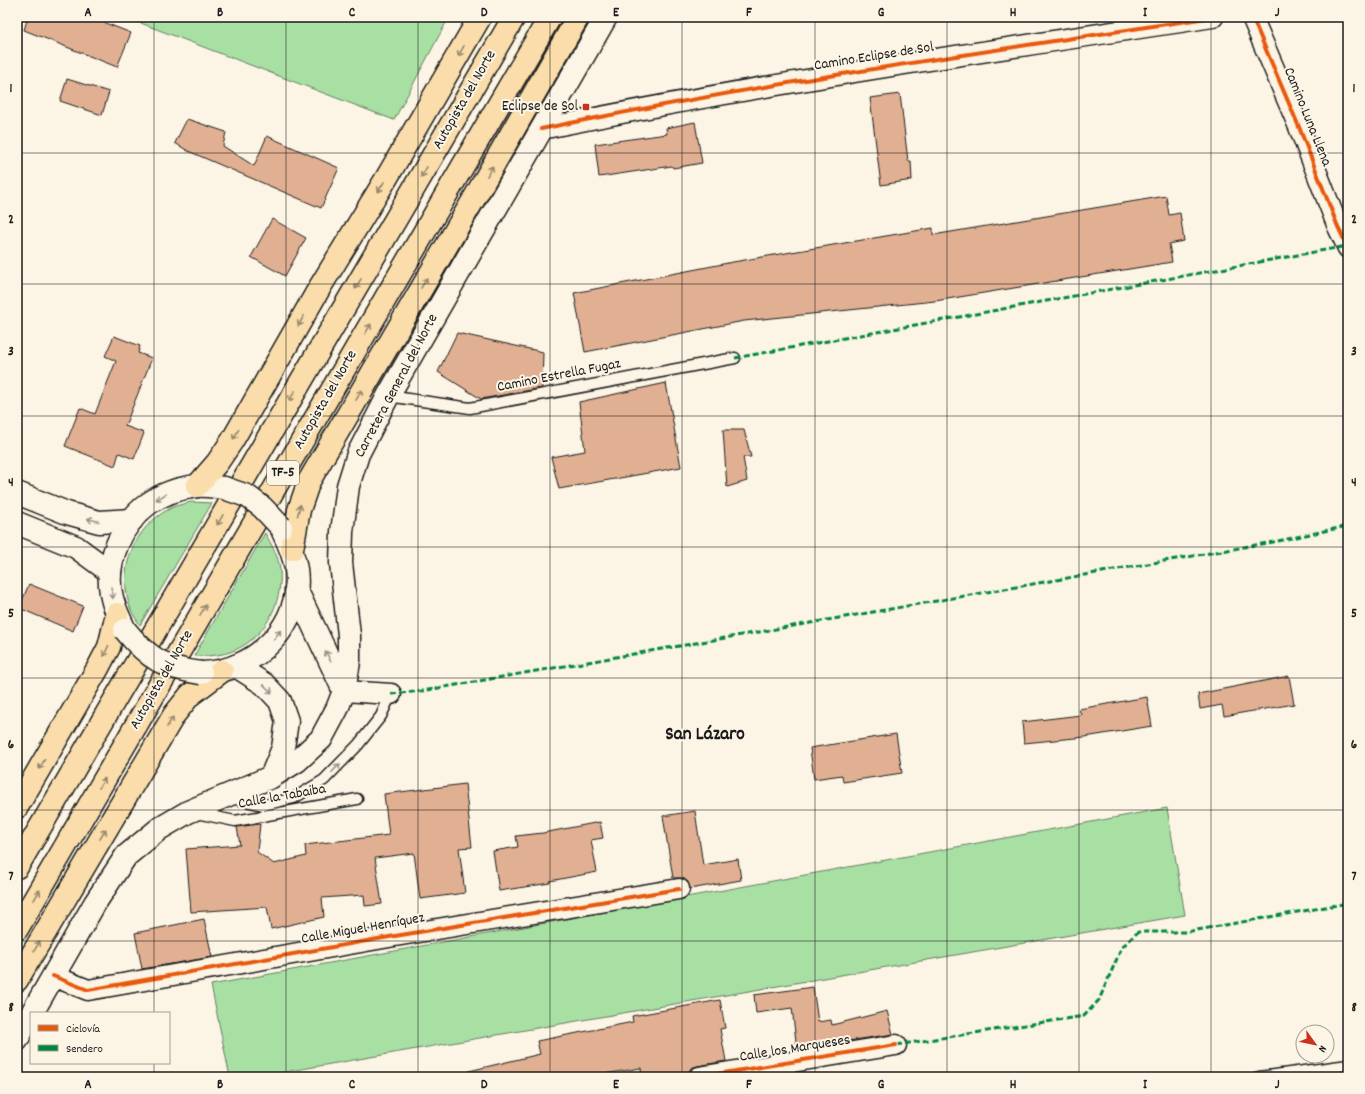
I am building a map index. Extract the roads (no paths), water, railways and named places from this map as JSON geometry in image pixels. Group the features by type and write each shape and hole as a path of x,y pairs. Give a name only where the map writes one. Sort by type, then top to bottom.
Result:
{"highway":[{"path":"197,486 218,463 232,441 320,287 386,179 480,17"},
{"name":"Autopista del Norte","path":"17,867 514,17"},
{"name":"Autopista del Norte","path":"17,929 550,17"},
{"path":"292,549 299,510 309,481 471,204 578,17"},
{"path":"17,807 106,654 121,622"},
{"path":"17,980 174,715 190,695 220,670"}],"main road":[{"name":"Carretera General del Norte","path":"33,1012 95,903 126,856 159,829 188,812 271,777 297,761 321,739 337,709 344,691 349,662 349,635 341,564 342,532 348,486 358,454 388,396 606,17"},
{"path":"220,670 251,659 264,650 280,632 291,612 296,589 296,570 292,549 281,527 262,507 247,496 224,488 197,486 167,493 148,504 132,520 116,547 112,560 110,572 111,592 121,622 138,646 162,664 181,670 220,670 264,684 280,701 287,721 283,748 271,777"},
{"path":"17,493 67,513 99,522 132,520"},
{"path":"17,523 76,546 110,572"},
{"path":"296,589 344,691"},
{"name":"Carretera General del Norte","path":"17,1040 30,1017"}],"street":[{"name":"Camino Eclipse de Sol","path":"541,129 608,115 901,64 1213,17"},
{"name":"Camino Luna Llena","path":"1252,17 1348,248"},
{"path":"344,691 391,694"},
{"name":"Calle Miguel Henríquez","path":"53,976 88,990 387,937 679,888"},
{"name":"Calle los Marqueses","path":"699,1077 896,1045"}],"lane":[{"name":"Camino Estrella Fugaz","path":"388,396 470,408 735,358"},
{"path":"225,797 264,806 294,798 324,780 358,745 376,722 391,694"},
{"name":"Calle la Tabaiba","path":"188,812 235,821 357,799"},
{"path":"1259,1077 1348,1065"}],"place":[{"name":"Eclipse de Sol","path":"586,107"}],"district":[{"name":"San Lázaro","path":"705,735"}]}
